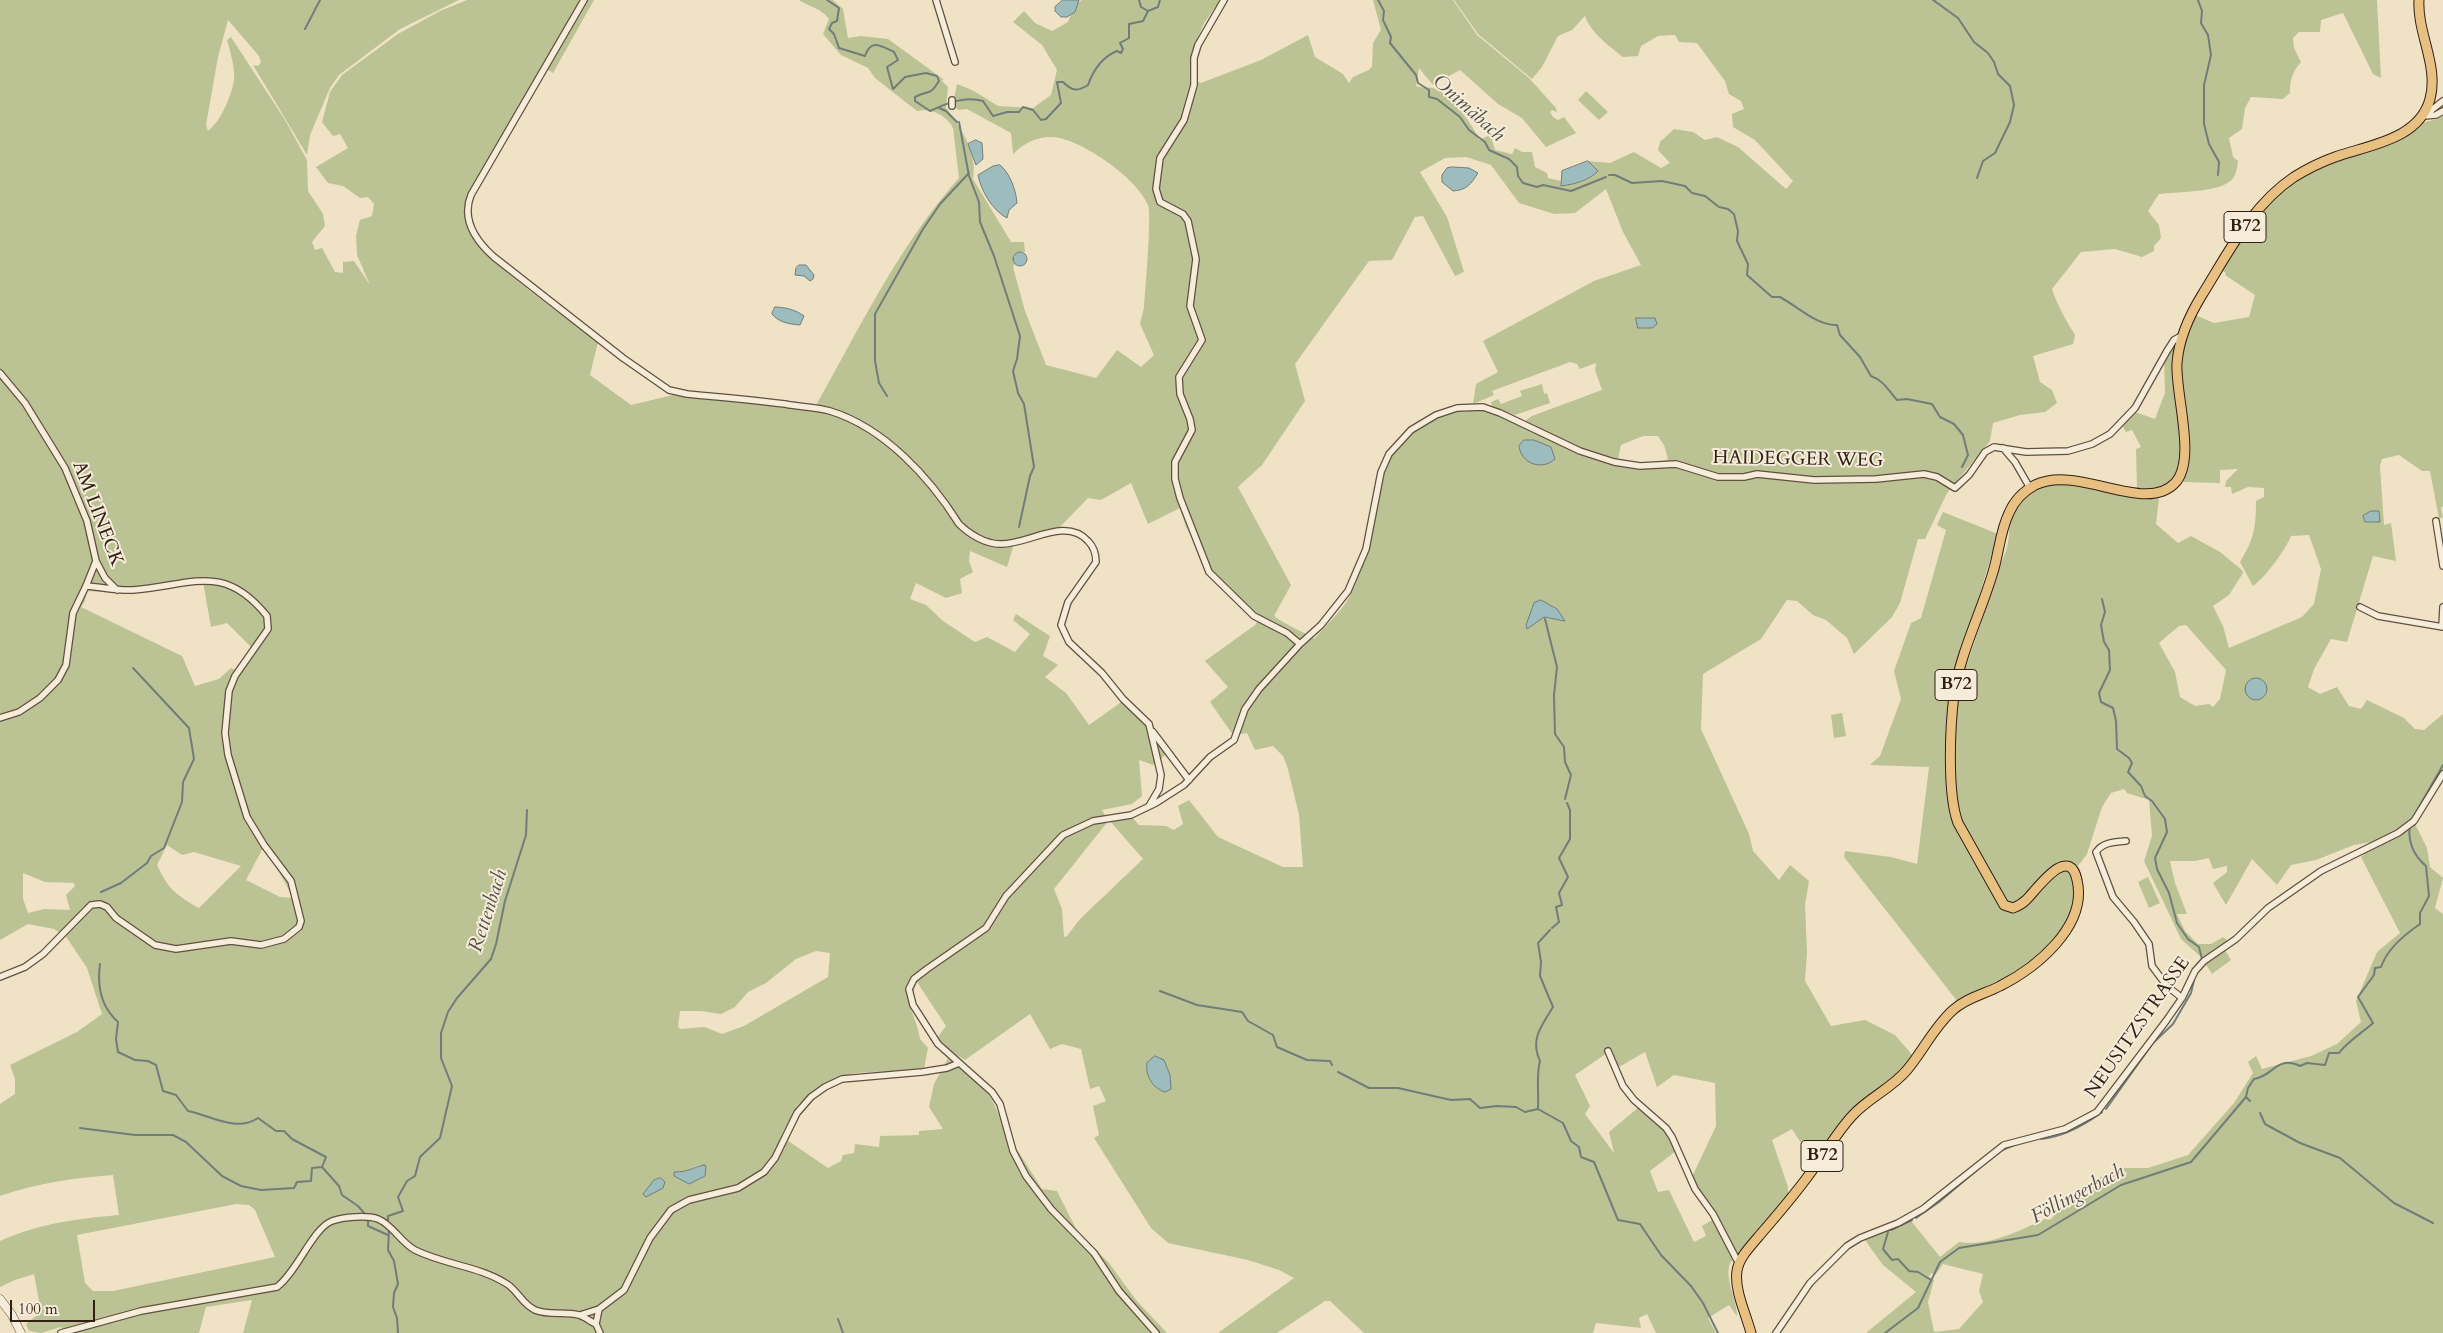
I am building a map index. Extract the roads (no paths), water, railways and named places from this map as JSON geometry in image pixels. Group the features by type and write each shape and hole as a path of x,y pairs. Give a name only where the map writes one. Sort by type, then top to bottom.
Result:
{"main road":[{"path":"2419,0 2421,28 2432,81 2430,100 2424,116"},
{"name":"B72","path":"1739,1264 1748,1249 1815,1166 1851,1117 1906,1071 1939,1027 1956,1008 2002,985 2046,955 2063,933 2074,913 2079,893 2078,881 2074,872 2066,867 2058,868 2048,874 2021,904 2013,908 2004,905 1958,823 1952,800 1954,700 1960,671 1993,571 2008,514 2020,496 2030,488 2043,482 2065,478 2140,494 2157,493 2174,485 2183,469 2185,452 2177,374 2182,335 2193,310 2242,231 2269,197 2281,186 2319,164 2397,136 2412,127 2424,116"},
{"path":"1739,1264 1737,1284 1751,1333"}],"street":[{"path":"584,0 470,195 467,210 472,232 483,246 618,355 670,390 687,394 830,411 879,436 905,457 928,480 965,530 998,544 1019,542 1063,530 1076,533 1092,544 1096,562 1066,606 1062,618 1063,632 1069,642 1102,673 1123,699 1146,720 1152,731 1189,780"},
{"path":"936,0 955,62"},
{"path":"1224,0 1198,45 1194,58 1194,85 1184,120 1163,153 1157,176 1156,189 1160,202 1183,214 1188,221 1196,259 1190,306 1202,333 1202,340 1179,377 1180,394 1190,419 1192,430 1175,462 1175,479 1180,498 1209,572 1254,616 1287,633 1300,644"},
{"path":"2424,116 2443,101"},
{"path":"2424,116 2436,115 2443,111"},
{"path":"2003,448 2026,452 2068,451 2083,448 2104,437 2135,408 2167,350 2174,340 2182,335"},
{"name":"AM LINECK","path":"0,373 24,403 65,468 87,522 96,560 104,578 117,590"},
{"name":"HAIDEGGER WEG","path":"1156,1333 1119,1290 1094,1253 1064,1224 1030,1182 1013,1151 1000,1104 981,1080 938,1044 913,1005 909,989 914,980 986,928 1006,896 1063,835 1093,821 1131,815 1149,806 1189,780 1210,757 1234,740 1249,702 1269,676 1332,612 1354,581 1366,549 1381,472 1389,454 1403,437 1418,424 1436,415 1458,408 1483,407 1500,413 1580,451 1614,462 1640,466 1676,464 1718,477 1740,477 1757,474 1814,480 1876,479 1924,474 1937,477 1955,488 1969,475 1985,452 1994,447 2003,448"},
{"path":"2003,448 2015,462 2030,488"},
{"path":"2436,521 2443,566"},
{"path":"0,718 19,712 40,698 58,680 66,665 70,621 96,560"},
{"path":"0,978 25,967 43,954 91,904 100,904 107,907 116,918 155,945 176,949 231,941 261,945 284,939 299,927 301,921 291,881 264,845 247,817 228,755 225,733 229,690 235,676 268,629 267,616 246,596 228,586 209,580 117,590 86,586"},
{"path":"2360,608 2378,616 2442,627 2443,606"},
{"path":"1149,806 1159,789 1161,775 1152,731"},
{"name":"NEUSITZSTRASSE","path":"1776,1333 1810,1283 1847,1246 1860,1238 1898,1223 1924,1209 2004,1145 2065,1129 2097,1112 2182,998 2195,971 2204,961 2236,939 2268,908 2321,870 2405,828 2414,821 2443,774"},
{"path":"2126,841 2113,842 2099,847 2096,852 2098,862 2113,897 2149,944 2152,966 2167,986 2182,998"},
{"path":"1608,1051 1623,1086 1634,1100 1666,1128 1672,1137 1695,1189 1713,1214 1739,1264"},
{"path":"61,1333 141,1311 220,1296 269,1290 277,1287 289,1276 327,1223 340,1219 369,1218 384,1223 412,1249 436,1260 475,1269 508,1285 527,1306 537,1311 580,1315 599,1309 624,1290 650,1238 671,1210 689,1200 738,1188 764,1172 775,1158 797,1113 811,1097 825,1087 842,1079 922,1072 947,1068 959,1063"},
{"path":"0,1299 12,1315 21,1333"},
{"path":"599,1309 596,1324 600,1333"},
{"path":"580,1315 596,1324"}],"water":[{"path":"1063,0 1079,0 1075,12 1067,17 1061,17 1055,11 1055,7"},
{"path":"976,140 982,143 983,159 976,165 968,144"},
{"path":"1588,161 1598,171 1581,182 1561,186 1562,171"},
{"path":"1000,165 1009,176 1014,187 1017,203 1009,210 1007,218 997,211 988,200 978,175 993,166"},
{"path":"1447,168 1469,168 1478,173 1468,186 1453,191 1442,182 1442,175"},
{"path":"1020,252 1025,254 1027,259 1025,264 1020,266 1015,264 1013,259 1015,254"},
{"path":"799,265 806,265 814,275 813,279 810,281 804,276 795,275 796,268"},
{"path":"775,307 790,309 804,316 800,325 778,319 772,314"},
{"path":"1636,318 1655,318 1657,324 1652,328 1638,328"},
{"path":"1524,440 1534,440 1551,447 1555,459 1544,465 1533,464 1528,461 1519,446"},
{"path":"2371,511 2379,511 2380,522 2365,522 2363,516"},
{"path":"1541,600 1557,609 1565,621 1544,617 1527,629 1526,625 1534,603"},
{"path":"2256,678 2264,681 2267,689 2264,697 2256,700 2248,697 2245,689 2248,681"},
{"path":"1155,1056 1164,1060 1170,1075 1171,1089 1165,1092 1156,1087 1148,1076 1147,1063"},
{"path":"706,1166 705,1176 689,1184 674,1176 674,1172 687,1171"},
{"path":"661,1178 665,1182 663,1188 646,1197 643,1194 654,1180"}],"waterway":[{"path":"305,29 320,0"},
{"path":"827,0 839,8 837,21 832,23 829,29 834,34 839,48 865,56 867,50 873,45 881,46 894,52 898,60 887,67 893,89 905,77 926,73 937,76 939,81 933,89 915,97 915,101 930,111 943,105 969,99 983,101 993,116 1007,112 1019,112 1023,107 1033,110 1041,120 1046,119 1061,103 1057,82 1063,82 1075,90 1088,85 1095,70 1107,57 1117,51 1121,53 1123,49 1120,43 1129,38 1129,24 1143,21 1148,11 1158,7 1160,0"},
{"path":"1139,0 1141,7 1148,11"},
{"name":"Onimäbach","path":"1378,0 1384,11 1383,20 1391,37 1390,43 1416,75 1418,83 1429,90 1429,97 1437,99 1460,117 1469,130 1485,142 1489,150 1509,159 1517,167 1518,176 1523,183 1537,187 1543,185 1571,191 1606,177"},
{"path":"1933,0 1958,18 1974,42 1988,53 1994,62 1998,74 2010,86 2014,105 2010,122 1995,153 1983,161 1977,178"},
{"path":"2198,0 2202,11 2201,23 2208,35 2211,55 2204,85 2204,124 2209,144 2219,162 2218,175"},
{"path":"939,108 946,111 957,122"},
{"path":"959,122 969,176 979,202 980,222 994,256 1020,336 1017,359 1013,371 1018,393 1024,404 1034,467 1030,476 1019,527"},
{"path":"887,396 879,383 875,361 875,314 923,229 940,204 969,173"},
{"name":"Onimäbach","path":"1609,175 1615,175 1632,183 1662,181 1685,186 1692,193 1705,196 1719,207 1728,209 1734,214 1738,231 1737,241 1748,264 1747,275 1772,297 1780,297 1815,319 1837,325 1840,335 1860,357 1871,376 1882,383 1897,400 1907,399 1932,404 1940,417 1954,424 1963,435 1968,455 1962,467"},
{"path":"2102,599 2105,612 2101,625 2104,642 2109,650 2110,670 2099,693 2101,702 2113,708 2116,721 2117,749 2129,758 2132,763 2128,772 2141,786 2145,796 2152,801 2165,819 2167,832 2155,858 2157,869 2169,893 2177,923 2188,939 2199,947 2202,959"},
{"path":"1545,619 1557,667 1554,695 1555,734 1564,747 1565,762 1571,775 1565,799"},
{"path":"101,892 121,883 147,863 151,856 164,848 182,802 183,782 194,759 189,728 133,668"},
{"name":"Föllingerbach","path":"2411,821 2443,765"},
{"path":"1552,928 1559,922 1556,907 1562,905 1559,893 1568,877 1559,858 1570,839 1570,810 1567,803"},
{"name":"Rettenbach","path":"388,1222 388,1216 403,1211 398,1197 407,1181 415,1176 420,1157 440,1138 452,1086 441,1058 441,1033 448,1012 457,998 491,959 505,901 526,835 527,810"},
{"name":"Föllingerbach","path":"1885,1333 1918,1308 1940,1262 1959,1248 2038,1235 2121,1185 2191,1162 2246,1097 2248,1088 2254,1079 2261,1077 2280,1064 2292,1063 2300,1066 2307,1063 2325,1065 2329,1053 2339,1053 2373,1023 2358,997 2374,975 2375,968 2381,967 2387,954 2420,924 2420,913 2429,896 2426,866 2412,848 2409,832 2410,826"},
{"path":"1538,1109 1540,1061 1536,1046 1538,1033 1553,1007 1540,976 1541,962 1538,943 1550,930"},
{"path":"100,964 101,996 108,1010 118,1022 116,1039 118,1052 135,1060 148,1061 156,1065 163,1091 176,1095 188,1111 223,1122 241,1124 258,1118 276,1131 284,1131 292,1139 326,1157 322,1167 339,1186 342,1195 358,1206 365,1214"},
{"path":"2106,1109 2153,1043 2173,1024 2191,993 2194,980"},
{"path":"1160,991 1197,1005 1242,1012 1248,1021 1273,1035 1277,1047 1307,1060 1330,1061 1332,1065"},
{"path":"1338,1072 1369,1088 1398,1088 1451,1100 1470,1099 1480,1108 1497,1106 1516,1107 1525,1112 1538,1109 1563,1123 1571,1141 1579,1147 1581,1157 1594,1162 1618,1220 1640,1224 1661,1255 1691,1286 1703,1303 1718,1333"},
{"name":"Föllingerbach","path":"2246,1097 2250,1101"},
{"path":"2260,1113 2265,1124 2300,1143 2340,1158 2394,1203 2433,1223"},
{"path":"2041,1139 2071,1131 2098,1115"},
{"path":"80,1128 135,1135 173,1135 186,1142 222,1176 241,1186 261,1190 294,1188 297,1182 311,1181 312,1168 322,1167"},
{"path":"2000,1151 2017,1144"},
{"path":"1916,1218 1939,1202 1977,1170"},
{"path":"1891,1230 1912,1220"},
{"path":"368,1221 368,1226 388,1235"},
{"name":"Rettenbach","path":"389,1230 388,1250 394,1261 398,1284 394,1293 393,1307 397,1318 398,1333"},
{"path":"1888,1232 1883,1249 1892,1260 1898,1259 1909,1271 1918,1272 1931,1280"},
{"path":"838,1319 843,1333"}]}
